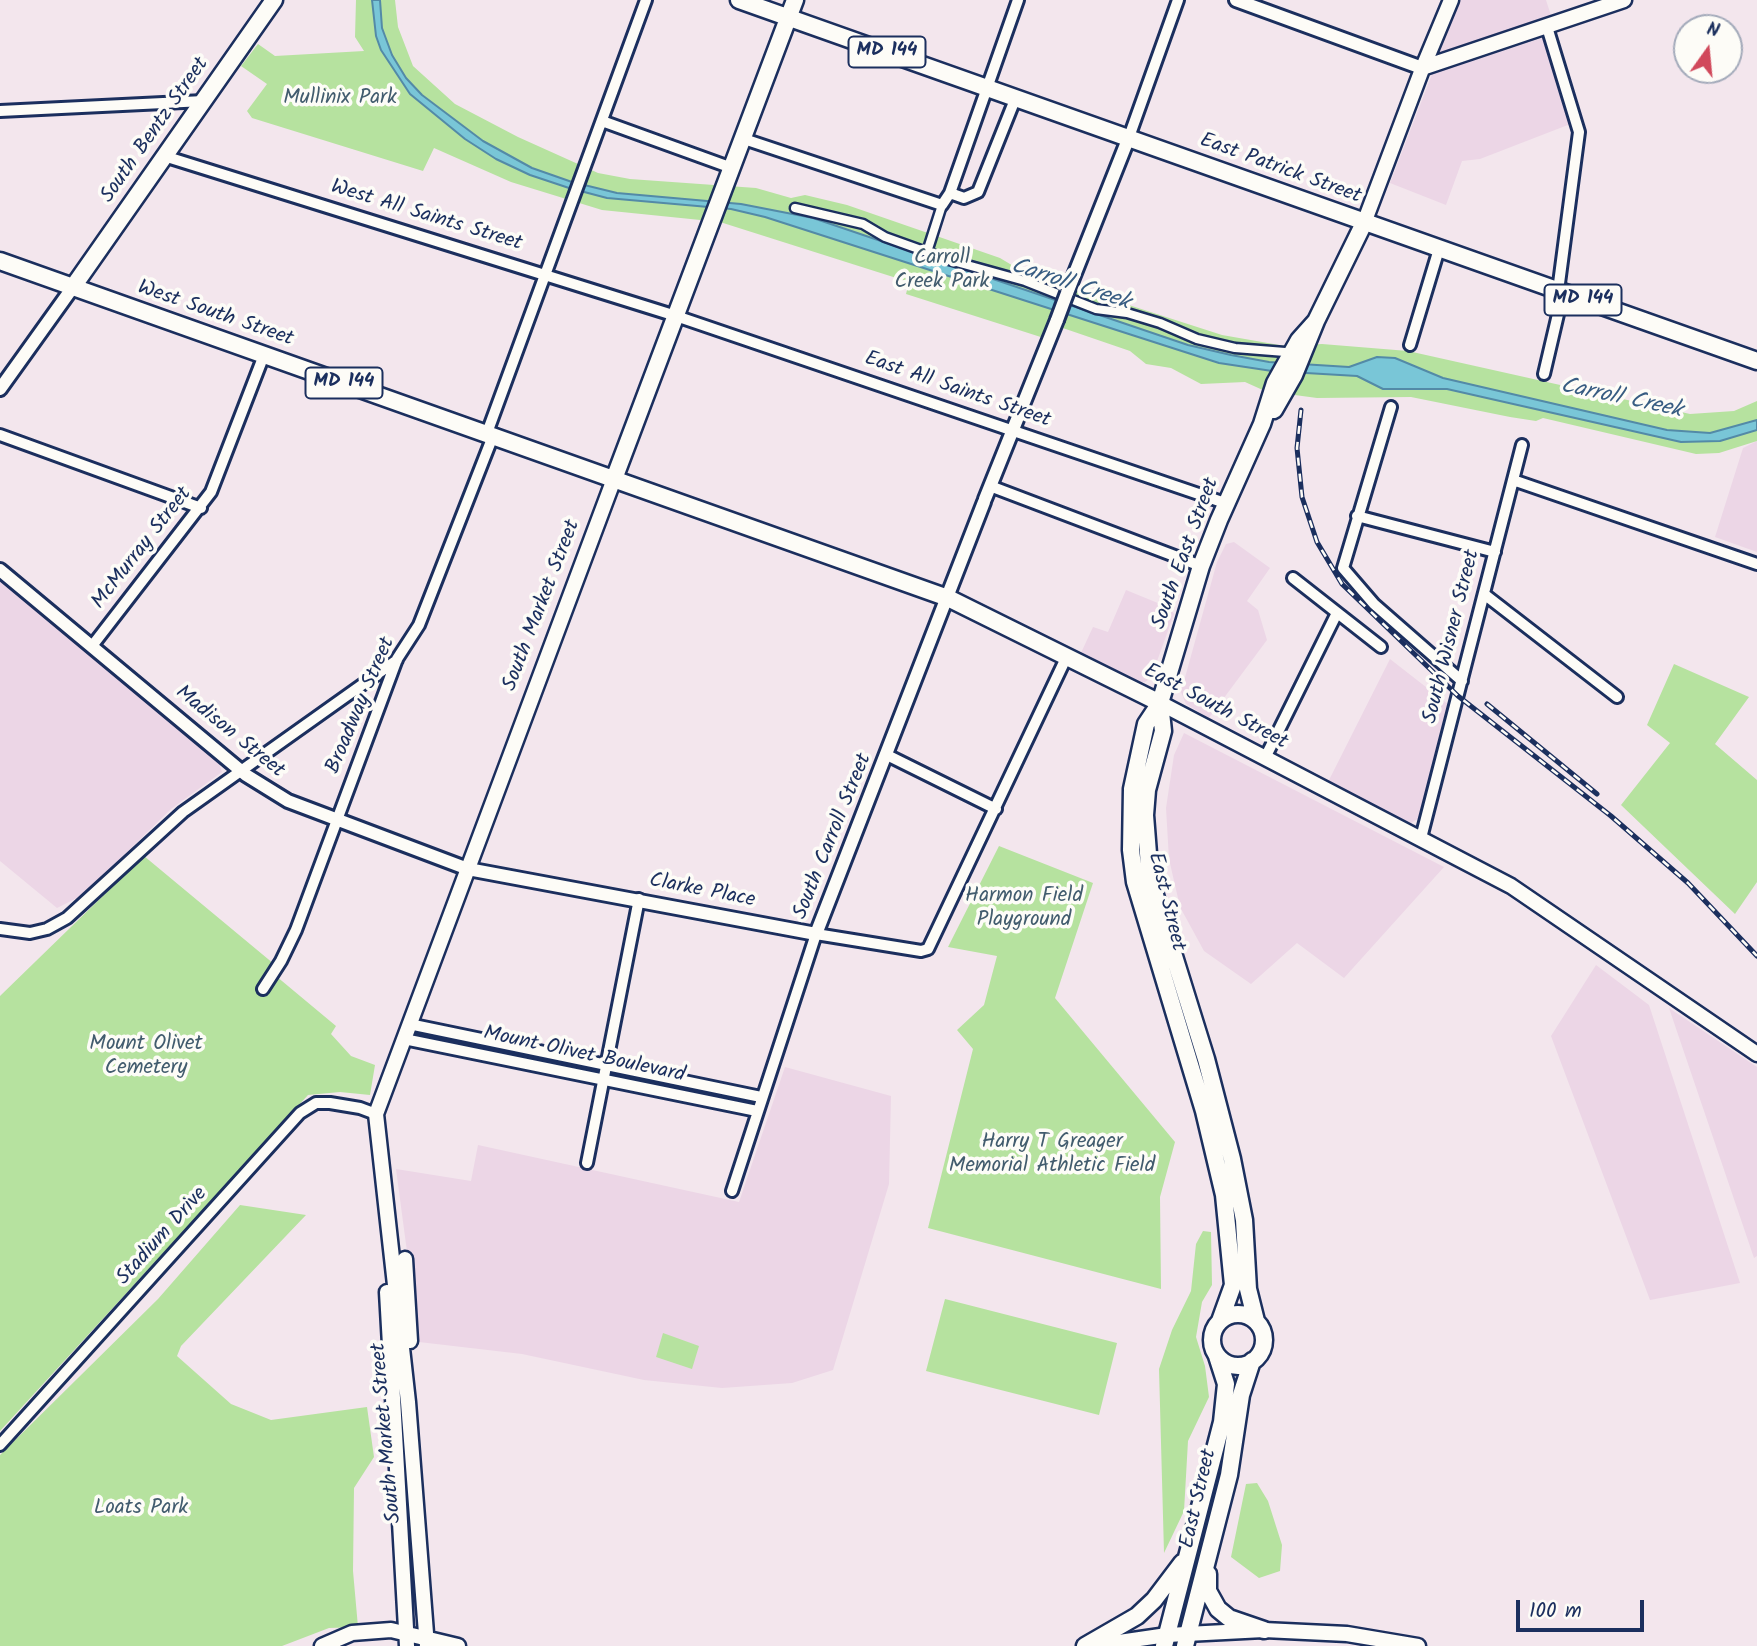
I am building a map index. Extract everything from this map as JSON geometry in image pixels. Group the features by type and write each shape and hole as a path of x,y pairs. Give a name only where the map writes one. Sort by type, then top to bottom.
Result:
{"main road":[{"name":"South Bentz Street","path":"73,287 274,0"},
{"name":"MD 144","path":"739,0 788,17"},
{"name":"South Market Street","path":"427,1642 408,1402 376,1114 794,0"},
{"path":"1364,223 1422,68 1451,0"},
{"path":"1422,68 1624,0"},
{"name":"East Patrick Street","path":"788,17 1757,361"},
{"name":"South East Street","path":"1160,702 1201,566 1225,503 1262,424 1274,409 1299,340 1316,321 1364,223"},
{"name":"West South Street","path":"0,261 614,479"},
{"name":"East South Street","path":"614,479 948,598 1160,702 1511,886 1757,1055"},
{"name":"East Street","path":"1160,702 1146,724 1137,760 1130,817 1130,850 1144,918 1204,1111 1224,1195 1233,1285 1220,1321"},
{"name":"East Street","path":"1160,702 1163,731 1147,790 1145,815 1150,879 1206,1059 1233,1159 1244,1220 1248,1289 1256,1321"},
{"name":"South Market Street","path":"386,1217 387,1330 407,1640"},
{"path":"405,1259 411,1361 408,1402"},
{"path":"1236,1314 1256,1321 1264,1335 1264,1345 1252,1361 1237,1366 1217,1356 1212,1339 1220,1321 1236,1314"},
{"name":"East Street","path":"1166,1640 1217,1446 1226,1396 1226,1384 1217,1356"},
{"name":"East Street","path":"1186,1640 1229,1475 1241,1395 1252,1361"},
{"path":"1085,1646 1120,1627 1154,1600 1191,1549"},
{"path":"1208,1555 1208,1591 1217,1609 1229,1618 1264,1630"},
{"path":"322,1646 352,1633 391,1630 407,1640 458,1646"},
{"path":"1092,1646 1186,1640 1264,1630 1347,1634 1418,1646"}],"street":[{"name":"Broadway Street","path":"263,989 296,930 397,659 419,625 646,0"},
{"path":"927,252 1018,0"},
{"path":"1129,137 1178,0"},
{"path":"1236,0 1422,68"},
{"path":"1544,374 1561,292 1579,132 1547,27"},
{"path":"950,193 964,198 978,192 1016,97"},
{"path":"0,111 204,101"},
{"path":"602,121 732,168"},
{"name":"South Carroll Street","path":"732,1191 816,934 984,500 1129,137"},
{"path":"744,139 942,205"},
{"name":"West All Saints Street","path":"164,156 676,316"},
{"path":"795,208 863,225 927,252 1000,276 1025,281 1096,309 1127,313 1211,344 1289,364"},
{"path":"1410,345 1439,249"},
{"path":"0,389 73,287"},
{"name":"East All Saints Street","path":"676,316 1225,503"},
{"name":"McMurray Street","path":"92,646 211,492 264,355"},
{"path":"1391,407 1343,568 1374,604 1462,681"},
{"path":"0,435 201,508"},
{"name":"South Wisner Street","path":"1421,838 1522,445"},
{"path":"1513,480 1757,564"},
{"path":"990,486 1201,566"},
{"path":"1357,516 1495,552"},
{"name":"Madison Street","path":"0,570 271,793 468,869"},
{"path":"1293,578 1381,647"},
{"path":"1484,594 1617,697"},
{"path":"1265,758 1337,612"},
{"path":"887,755 996,808 1067,656"},
{"path":"0,929 21,933 56,925 85,905 161,830 240,769 397,659"},
{"name":"Clarke Place","path":"468,869 921,951 928,949 996,808"},
{"path":"587,1163 639,899"},
{"name":"Mount Olivet Boulevard","path":"409,1024 761,1097"},
{"name":"Mount Olivet Boulevard","path":"404,1039 757,1111"},
{"name":"Stadium Drive","path":"0,1445 300,1113 316,1104 330,1103 360,1108 376,1114"}],"shaded area":[{"path":"1451,0 1546,0 1554,25 1438,64 1430,54"},
{"path":"1545,37 1573,123 1480,159 1462,161 1446,205 1390,183 1432,74"},
{"path":"1757,441 1757,552 1715,537 1743,448"},
{"path":"1234,542 1270,568 1247,601 1258,610 1267,640 1209,718 1186,704 1181,692 1217,562 1226,544"},
{"path":"0,579 218,760 222,772 171,809 83,895 57,908 0,861"},
{"path":"1126,590 1170,608 1174,614 1151,678 1145,682 1135,682 1080,655 1093,627 1108,632"},
{"path":"1390,659 1449,705 1419,818 1411,823 1327,784"},
{"path":"1184,733 1444,867 1344,978 1297,943 1251,984 1204,951 1180,907 1169,859 1166,808 1174,755"},
{"path":"1596,965 1649,1005 1740,1283 1650,1300 1551,1036"},
{"path":"1669,1008 1757,1067 1757,1256 1754,1258"},
{"path":"785,1067 891,1096 889,1184 833,1370 792,1383 722,1388 644,1380 522,1354 419,1342 396,1169 471,1181 478,1145 739,1202"}],"green space":[{"name":"Carroll Creek Park","path":"356,0 395,0 398,27 413,66 455,104 518,137 598,173 630,179 756,188 791,198 805,195 847,205 1000,258 1020,270 1222,335 1285,346 1322,344 1408,351 1690,414 1734,411 1757,401 1757,441 1719,453 1696,454 1543,418 1536,421 1510,417 1411,397 1317,398 1265,391 1245,382 1201,384 1171,368 1146,364 1130,351 1054,325 1047,339 906,294 909,282 720,222 602,210 511,182 434,148 423,171 252,118 247,111 267,84 241,66 258,44 275,56 364,51 355,37"},
{"path":"1674,664 1749,697 1715,744 1757,780 1757,882 1735,914 1621,805 1670,743 1647,725"},
{"name":"Harry T Greager Memorial Athletic Field","path":"999,846 1093,883 1055,998 1175,1142 1160,1197 1161,1289 928,1228 973,1049 957,1030 984,1005 997,956 948,947"},
{"name":"Mount Olivet Cemetery","path":"144,856 274,964 270,971 336,1026 331,1034 351,1056 375,1065 370,1095 340,1092 308,1095 0,1431 0,996"},
{"name":"Loats Park","path":"240,1205 306,1215 181,1346 177,1356 231,1404 271,1420 367,1407 374,1457 354,1488 353,1571 358,1627 329,1628 282,1646 0,1646 0,1455 158,1299"},
{"path":"1203,1231 1211,1232 1212,1285 1202,1302 1196,1337 1205,1366 1209,1397 1188,1441 1184,1511 1164,1553 1159,1369 1172,1330 1191,1291 1196,1244"},
{"path":"945,1299 1117,1343 1099,1415 926,1371"},
{"path":"663,1333 699,1346 692,1369 656,1357"},
{"path":"1257,1483 1268,1501 1282,1545 1280,1571 1259,1578 1231,1557 1246,1484"}],"water":[{"path":"372,0 380,0 382,28 392,55 406,78 422,95 483,141 532,168 572,182 617,193 741,204 813,218 1188,345 1231,355 1269,362 1349,367 1377,357 1395,358 1443,378 1667,430 1710,433 1757,420 1757,430 1720,441 1681,442 1447,389 1383,389 1357,376 1272,371 1219,363 765,217 731,209 607,198 569,188 530,175 496,159 465,139 410,94 381,50 376,36"}],"railway":[{"path":"1301,410 1297,448 1302,497 1317,542 1342,584 1458,696 1611,816 1688,883 1757,956"},
{"path":"1487,704 1597,794"}],"park label":[{"name":"Mullinix Park","path":"340,99"},
{"name":"Harmon Field Playground","path":"1024,909"}],"water label":[{"name":"Carroll Creek","path":"1070,286"},
{"name":"Carroll Creek","path":"1621,400"}]}
